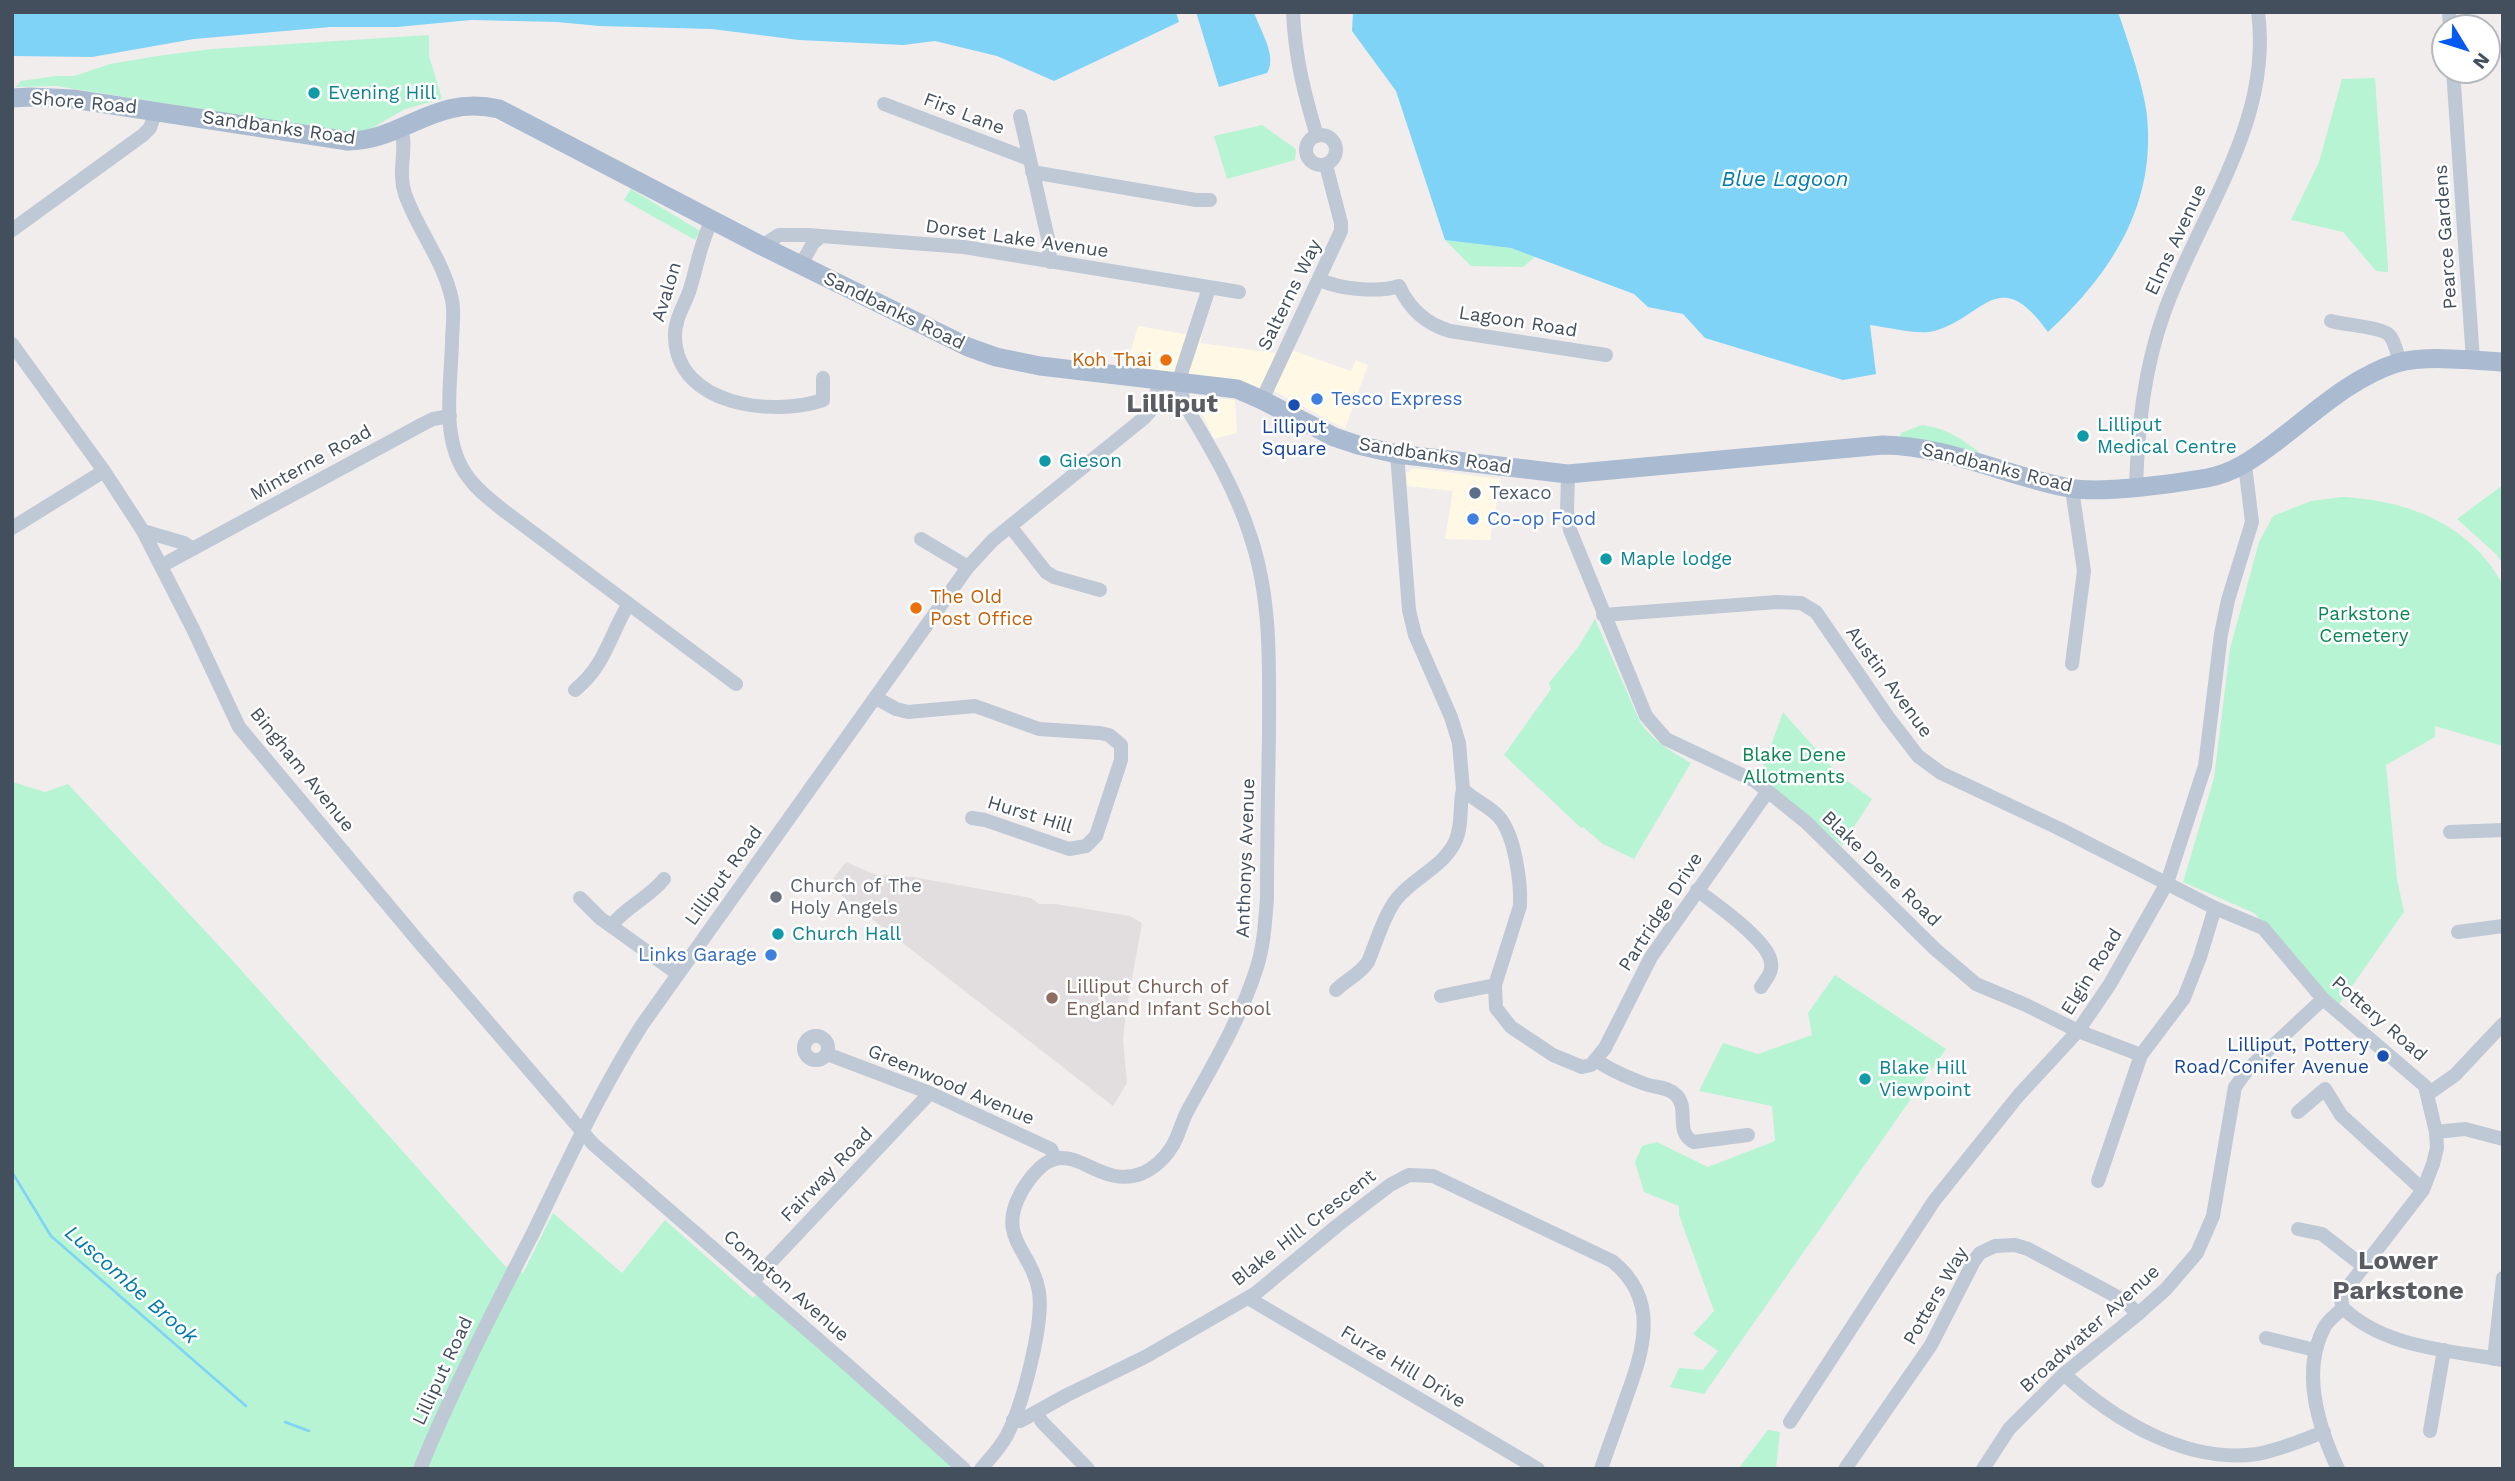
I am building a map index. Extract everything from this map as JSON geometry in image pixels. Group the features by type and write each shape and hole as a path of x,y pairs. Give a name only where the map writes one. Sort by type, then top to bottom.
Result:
{"main road":[{"name":"Shore Road","path":"12,98 73,99 156,111"},
{"name":"Sandbanks Road","path":"156,111 348,141 372,139 429,114 454,107 470,104 499,109 762,246 937,333 996,357 1040,366 1228,388 1262,400 1334,437 1358,445 1397,454 1568,474 1883,444 1941,451 2072,489 2136,486 2208,478 2245,465 2344,391 2368,376 2400,362 2424,359 2503,362"}],"street":[{"name":"Salterns Way","path":"1293,12 1299,75 1317,136"},
{"name":"Elms Avenue","path":"2136,486 2137,440 2152,351 2165,310 2221,188 2245,127 2260,65 2258,12"},
{"name":"Pearce Gardens","path":"2454,84 2473,360"},
{"name":"Firs Lane","path":"884,104 1031,165 1196,200 1210,200"},
{"path":"12,230 143,135 150,128 156,111"},
{"path":"1020,116 1049,243 1050,262"},
{"path":"401,126 404,139 401,181 412,211 445,274 453,303 450,416 458,460 477,488 628,605 736,684"},
{"name":"Salterns Way","path":"1317,136 1328,138 1334,144 1334,158 1325,165 1313,163 1307,155 1308,143 1317,136"},
{"name":"Salterns Way","path":"1262,400 1341,231 1325,165"},
{"name":"Avalon","path":"712,220 705,233 691,286 674,330 676,349 683,366 694,381 710,391 740,404 762,408 793,407 823,400 823,378"},
{"name":"Dorset Lake Avenue","path":"762,246 779,236 964,247 1239,292"},
{"path":"801,265 813,243 819,238"},
{"name":"Lagoon Road","path":"1320,280 1381,291 1399,286 1405,299 1425,320 1443,329 1606,355"},
{"path":"1173,383 1209,288"},
{"path":"2331,321 2351,327 2384,331 2389,334 2400,362"},
{"name":"Bingham Avenue","path":"12,344 18,362 104,471 143,531 239,727 445,973 583,1132"},
{"name":"Lilliput Road","path":"420,1469 453,1390 583,1132 626,1051 678,974 968,567 1010,526 1144,418 1173,383"},
{"name":"Anthonys Avenue","path":"1055,1158 1069,1158 1102,1171 1128,1175 1144,1172 1164,1157 1176,1140 1186,1113 1232,1030 1258,966 1264,938 1269,712 1267,616 1262,580 1242,510 1229,480 1173,383"},
{"name":"Minterne Road","path":"161,566 423,424 450,416"},
{"path":"1336,990 1346,980 1362,971 1396,898 1440,862 1452,848 1460,829 1462,761 1455,730 1415,635 1409,610 1397,454"},
{"name":"Elgin Road","path":"1790,1422 1934,1201 2018,1096 2078,1031 2110,984 2167,883 2205,766 2225,611 2252,522 2245,465"},
{"path":"12,528 104,471"},
{"name":"Blake Dene Road","path":"1568,474 1567,512 1570,530 1646,716 1658,731 1666,739 1755,782 1768,791 1807,823 1935,949 1976,984 2078,1031 2141,1055"},
{"path":"2072,489 2084,571 2072,664"},
{"path":"1010,526 1045,572 1054,578 1101,590"},
{"path":"143,531 184,543 193,549"},
{"path":"921,539 968,567"},
{"name":"Austin Avenue","path":"1603,615 1777,602 1807,605 1816,612 1888,717 1919,756 1941,773 2167,883"},
{"path":"575,690 589,678 602,660 628,605"},
{"name":"Hurst Hill","path":"876,698 908,712 975,706 1039,729 1109,735 1121,745 1121,760 1096,836 1086,846 1069,849 972,818"},
{"path":"1463,789 1497,815 1509,832 1521,892 1515,928 1495,985 1496,1008 1511,1027 1525,1039 1553,1055 1582,1067 1591,1065 1596,1060 1646,1084 1675,1093 1681,1105 1684,1132 1688,1139 1694,1142 1748,1135"},
{"name":"Partridge Drive","path":"1596,1060 1605,1048 1651,957 1768,791"},
{"path":"2450,832 2503,830"},
{"path":"611,926 664,879"},
{"name":"Pottery Road","path":"2167,883 2215,908 2263,928 2323,999 2402,1064 2425,1086 2428,1094 2437,1149 2423,1189 2344,1292 2343,1308 2325,1325 2315,1350"},
{"path":"1697,890 1736,918 1769,956 1771,971 1761,987"},
{"path":"580,898 600,918 678,974"},
{"path":"2098,1181 2141,1055 2184,998 2215,908"},
{"path":"2458,932 2503,926"},
{"path":"1441,996 1495,985"},
{"name":"Broadwater Avenue","path":"1983,1469 2009,1429 2064,1374 2166,1289 2197,1253 2213,1216 2235,1087 2248,1069 2323,999"},
{"name":"Pottery Road","path":"2428,1094 2455,1075 2503,1024"},
{"name":"Greenwood Avenue","path":"827,1054 930,1093 1051,1149 1055,1158"},
{"path":"2298,1112 2325,1089 2341,1115 2423,1189"},
{"name":"Fairway Road","path":"751,1282 930,1093"},
{"path":"2436,1132 2465,1129 2503,1139"},
{"name":"Compton Avenue","path":"583,1132 603,1153 964,1469"},
{"path":"981,1469 1001,1445 1013,1420 1035,1339 1040,1306 1036,1281 1012,1228 1013,1209 1035,1172 1042,1164 1055,1158"},
{"name":"Blake Hill Crescent","path":"1013,1420 1020,1421 1145,1357 1248,1297 1390,1185 1409,1175 1433,1176 1597,1253 1625,1271 1630,1279 1639,1296 1645,1327 1638,1367 1601,1469"},
{"path":"2298,1229 2322,1234 2363,1266"},
{"name":"Potters Way","path":"1845,1469 1931,1345 1974,1261 1988,1248 2015,1245 2028,1249 2125,1301 2138,1314"},
{"path":"2343,1308 2370,1328 2390,1338 2498,1360 2503,1278"},
{"name":"Furze Hill Drive","path":"1248,1297 1538,1469"},
{"path":"2266,1338 2315,1350 2313,1391 2338,1469"},
{"path":"2430,1431 2444,1350"},
{"path":"2064,1374 2110,1412 2168,1440 2198,1450 2230,1455 2258,1454 2324,1432"},
{"path":"1036,1412 1042,1422 1088,1469"}],"shaded area":[{"path":"1138,326 1202,337 1200,343 1275,353 1280,346 1351,371 1356,360 1368,365 1345,429 1274,391 1174,372 1126,367"},
{"path":"1211,398 1235,400 1237,433 1214,439 1202,414 1205,402"},
{"path":"1414,468 1501,479 1490,540 1445,539 1453,491 1407,486 1406,473"},
{"name":"Lilliput Church of England Infant School","path":"846,862 876,875 913,877 1031,898 1039,904 1056,904 1130,916 1142,923 1123,1039 1127,1083 1113,1106 828,885"}],"green space":[{"path":"429,35 429,56 442,99 405,109 367,131 345,132 56,86 15,87 21,81 74,76 110,64 212,49"},
{"path":"2375,78 2388,272 2376,271 2343,232 2291,220 2319,162 2342,79"},
{"path":"1262,125 1296,149 1295,160 1227,179 1214,136"},
{"path":"631,189 700,231 695,240 624,200"},
{"path":"1445,240 1511,248 1535,257 1523,267 1471,266"},
{"path":"1922,425 1952,434 1979,452 1978,454 1900,437 1901,433"},
{"path":"2503,485 2503,564 2496,554 2457,519"},
{"name":"Parkstone Cemetery","path":"2342,497 2390,503 2435,519 2455,531 2490,564 2503,585 2503,746 2435,726 2435,737 2386,765 2397,879 2404,912 2338,1006 2254,913 2183,882 2214,778 2230,649 2259,542 2273,516 2311,501"},
{"path":"1595,619 1640,722 1657,741 1691,763 1634,859 1603,844 1581,828 1504,755 1551,689 1549,683 1579,646"},
{"name":"Blake Dene Allotments","path":"1783,712 1838,774 1872,799 1842,846 1760,776"},
{"path":"12,782 45,792 68,784 234,962 505,1266 523,1273 553,1213 622,1273 665,1220 753,1298 761,1290 964,1469 12,1469"},
{"path":"1835,975 1946,1049 1704,1394 1670,1387 1679,1368 1703,1370 1718,1351 1693,1334 1714,1311 1679,1215 1679,1206 1644,1192 1635,1162 1642,1146 1657,1142 1708,1167 1775,1141 1772,1106 1699,1091 1723,1043 1758,1054 1812,1035 1808,1013"},
{"path":"1768,1430 1780,1432 1776,1469 1738,1469"}],"water":[{"path":"12,12 1176,12 1179,22 1054,81 997,56 935,41 903,45 799,40 712,29 557,22 471,20 397,27 330,27 194,39 92,57 12,56"},
{"path":"1196,12 1254,12 1269,51 1270,66 1267,73 1219,87"},
{"name":"Blue Lagoon","path":"1353,12 2118,12 2135,64 2147,116 2148,148 2144,179 2136,208 2109,262 2071,310 2048,332 2030,311 2015,300 2002,298 1989,301 1963,318 1929,332 1870,325 1876,374 1843,380 1705,338 1683,314 1648,307 1634,294 1511,248 1445,240 1396,91 1352,31"}],"waterway":[{"name":"Luscombe Brook","path":"12,1172 51,1236 246,1406"},
{"path":"285,1422 309,1431"}],"place":[{"name":"Evening Hill","path":"314,93"},
{"name":"Koh Thai","path":"1166,360"},
{"name":"Tesco Express","path":"1317,399"},
{"name":"Lilliput Square","path":"1294,405"},
{"name":"Lilliput Medical Centre","path":"2083,436"},
{"name":"Gieson","path":"1045,461"},
{"name":"Texaco","path":"1475,493"},
{"name":"Co-op Food","path":"1473,519"},
{"name":"Maple lodge","path":"1606,559"},
{"name":"The Old Post Office","path":"916,608"},
{"name":"Church of The Holy Angels","path":"776,897"},
{"name":"Church Hall","path":"778,934"},
{"name":"Links Garage","path":"771,955"},
{"name":"Lilliput Church of England Infant School","path":"1052,998"},
{"name":"Lilliput, Pottery Road/Conifer Avenue","path":"2383,1056"},
{"name":"Blake Hill Viewpoint","path":"1865,1079"}],"district":[{"name":"Lilliput","path":"1172,404"},
{"name":"Lower Parkstone","path":"2398,1276"}]}
